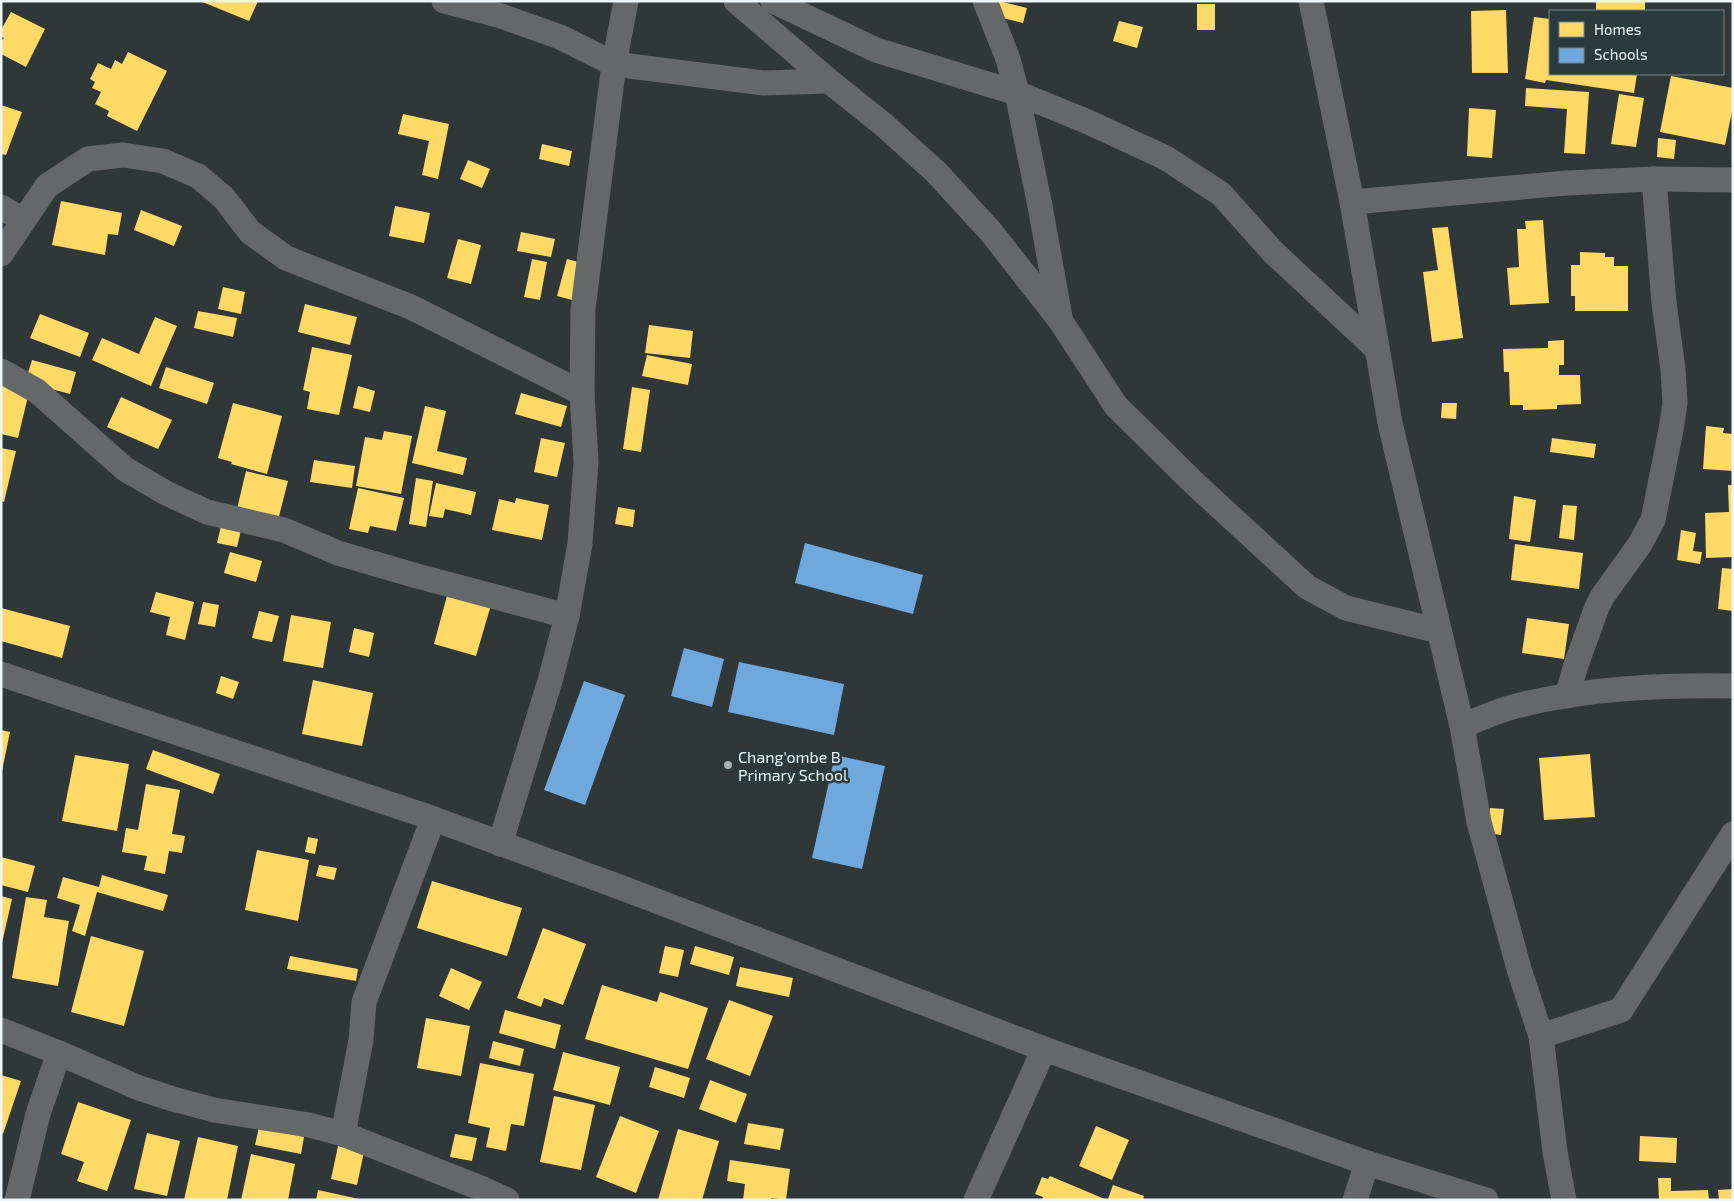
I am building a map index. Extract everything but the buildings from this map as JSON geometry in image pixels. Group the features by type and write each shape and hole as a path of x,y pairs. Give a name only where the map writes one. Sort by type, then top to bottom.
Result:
{"street":[{"path":"444,1 501,16 560,37 614,64 764,83 829,81"},
{"path":"500,844 550,681 567,616 580,544 586,462 582,393 583,309 614,64 626,1"},
{"path":"736,1 829,81 884,125 936,172 991,232 1060,320 1116,406 1195,484 1307,587 1346,608 1439,631"},
{"path":"773,1 876,50 1017,93 1086,121 1166,158 1221,194 1273,252 1377,349"},
{"path":"811,1 824,24"},
{"path":"985,1 1008,59 1017,93 1040,206 1060,320"},
{"path":"1311,1 1352,202 1390,422 1462,726 1479,822 1518,969 1541,1036 1555,1152 1564,1200"},
{"path":"1,254 46,186 88,159 123,155 163,161 198,176 224,198 250,232 286,258 411,307 582,393"},
{"path":"1352,202 1567,183 1654,179 1733,180"},
{"path":"1567,696 1599,602 1640,544 1653,520 1671,430 1675,403 1673,369 1664,303 1654,179"},
{"path":"1,207 23,220"},
{"path":"1,371 38,391 125,469 166,493 207,512 284,530 338,552 417,576 567,616"},
{"path":"1,674 433,819 634,893 1044,1049 1367,1163 1486,1200"},
{"path":"1462,726 1513,707 1567,696 1677,686 1733,686"},
{"path":"343,1134 361,1040 364,1002 433,819"},
{"path":"1541,1036 1621,1010 1733,834"},
{"path":"1,1030 59,1052 139,1088 214,1110 309,1125 343,1134 483,1188 507,1200"},
{"path":"976,1200 1044,1049"},
{"path":"18,1200 38,1114 59,1052"},
{"path":"1355,1200 1367,1163"}],"place":[{"name":"Chang'ombe B Primary School","path":"728,765"}]}
